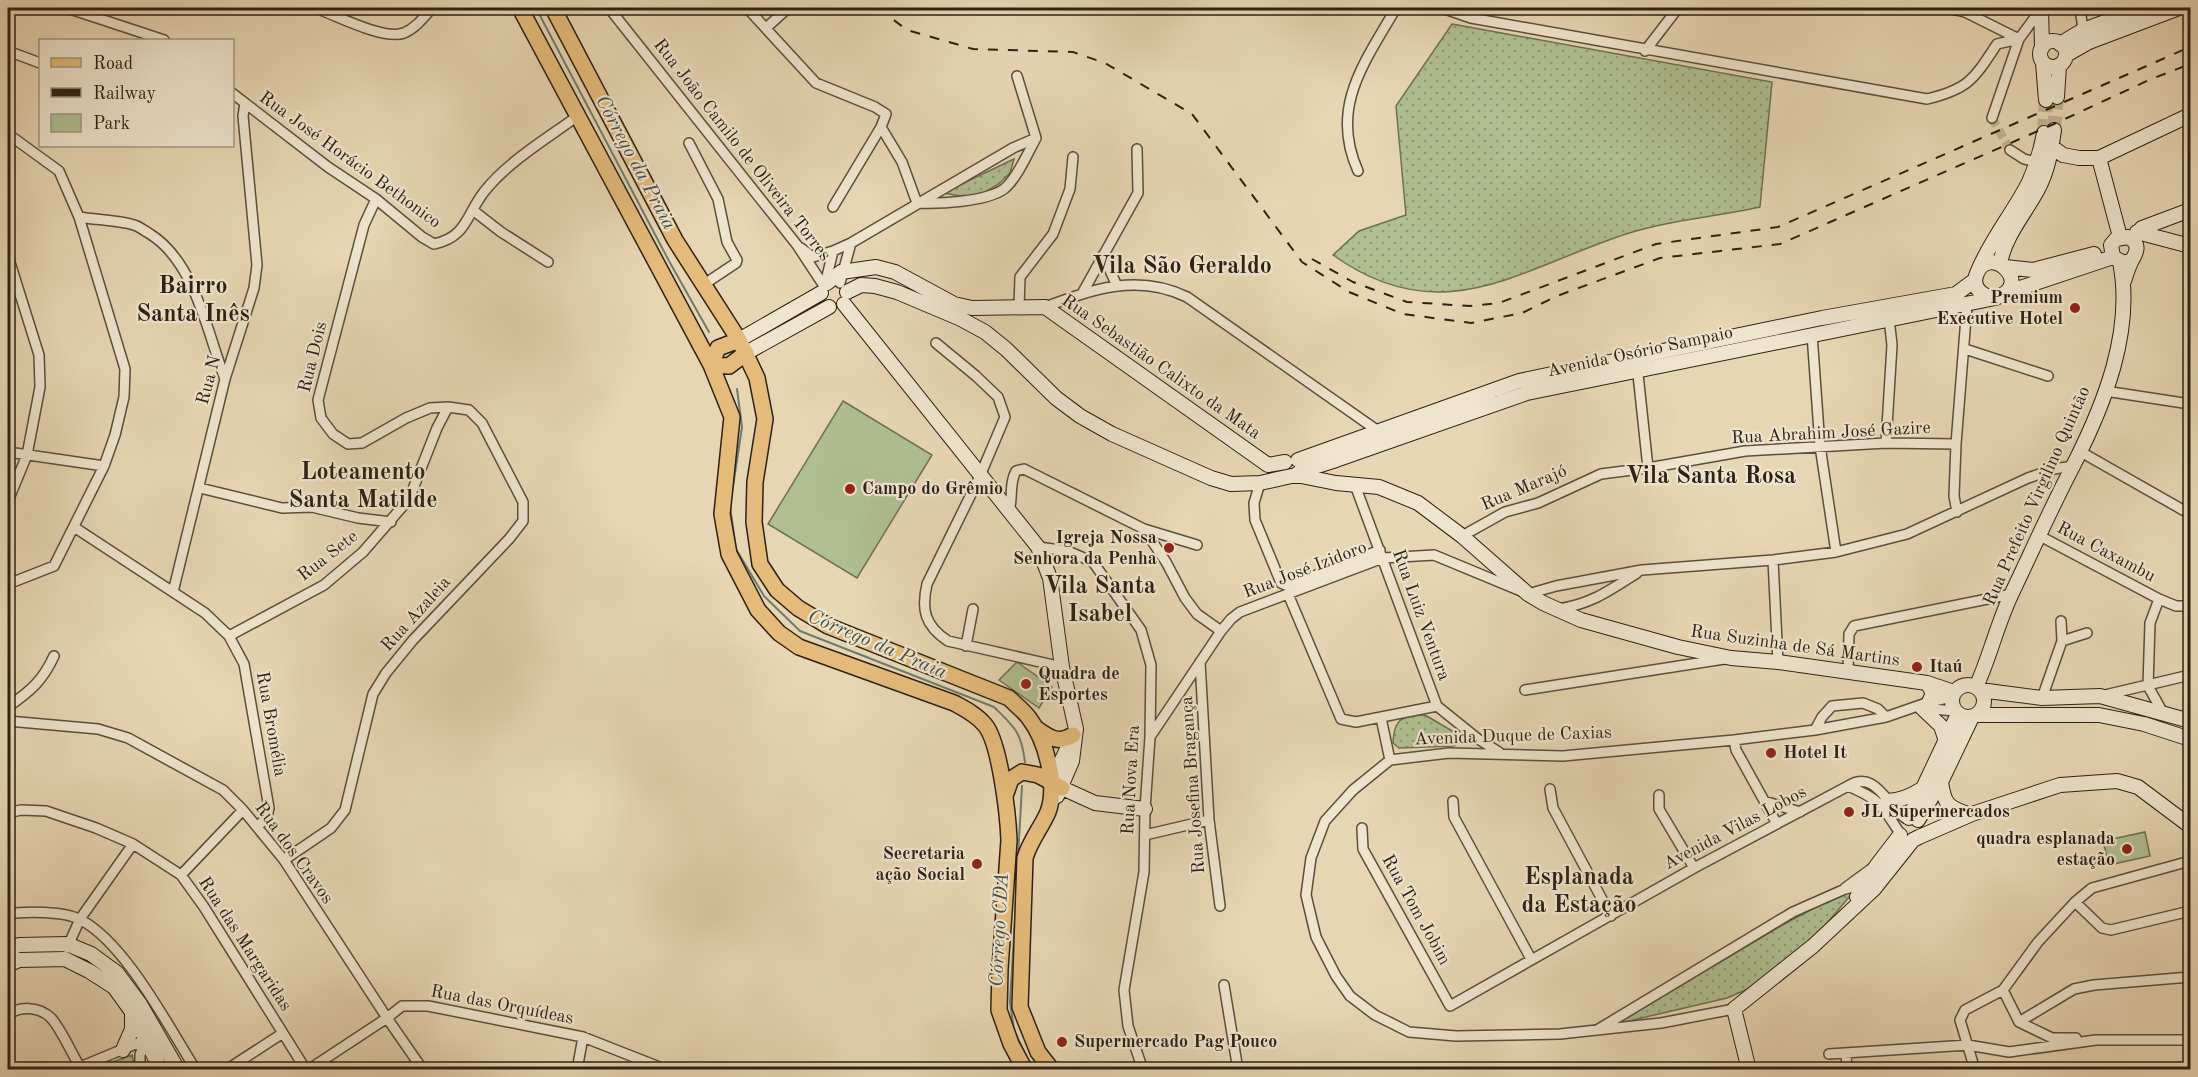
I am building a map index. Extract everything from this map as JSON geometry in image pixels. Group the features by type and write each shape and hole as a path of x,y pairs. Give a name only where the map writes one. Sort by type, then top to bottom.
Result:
{"main road":[{"path":"520,8 711,365 732,417 722,514 729,554 758,610 779,633 799,647 954,703 976,715 987,727 996,747 1005,796 1009,840 999,1010 1011,1044 1025,1070"},
{"path":"554,8 675,240 742,346 757,378 765,418 755,482 754,522 760,564 777,590 798,608 828,626 1009,698 1028,716 1037,729 1046,755 1052,796 1047,812 1030,842 1025,858 1020,1006 1038,1052 1052,1070"},
{"path":"711,365 729,366 742,346"},
{"path":"1037,729 1054,740 1065,739 1074,732"},
{"path":"1005,796 1011,778 1022,772 1050,779"}],"street":[{"path":"67,8 161,39"},
{"path":"323,11 374,31 402,34 414,27 432,8"},
{"name":"Rua João Camilo de Oliveira Torres","path":"609,8 796,245 833,285 980,476 1038,547 1050,578 1062,667 1074,732 1072,761 1050,779"},
{"path":"747,8 816,83 875,107 886,114 881,128 833,207"},
{"path":"766,28 788,8"},
{"path":"1359,171 1350,153 1349,99 1360,71 1396,8"},
{"path":"1442,8 1472,18 1645,51 1927,99 1951,93 1965,86 1997,44 2019,39"},
{"path":"1645,51 1678,8"},
{"path":"1946,8 1965,12 2019,39"},
{"path":"1992,118 2019,39 2041,8"},
{"path":"2041,8 2064,51 2051,98 2040,56 2042,48 2041,8"},
{"path":"2080,8 2083,30"},
{"path":"2043,63 2051,67 2083,30 2143,8"},
{"path":"2042,48 2048,43 2064,51 2179,8"},
{"path":"8,51 39,63"},
{"path":"917,203 943,204 978,198 1004,189 1020,168 1036,138 1017,76"},
{"name":"Rua José Horácio Bethonico","path":"234,95 434,244 449,241 458,233 474,211 483,193 514,163 579,115"},
{"name":"Rua N","path":"173,592 225,379 254,288 257,265 243,116 245,103"},
{"path":"2052,147 2063,155 2099,158 2190,115"},
{"path":"881,128 902,162 917,203"},
{"path":"2049,131 2052,147 2046,171 2003,250 2002,265 2009,271 2011,283 2000,295 1983,295 1976,286 1976,277 1983,257 2028,182 2049,131"},
{"path":"8,134 59,171 80,218 124,369 124,397 115,435 104,466 54,566 8,584"},
{"path":"813,257 851,243 1013,148 1036,138"},
{"path":"689,143 718,199 727,242 737,260 736,263 703,285"},
{"path":"1013,148 1019,154 1020,168"},
{"path":"1083,292 1138,193 1137,148"},
{"path":"2010,150 2024,159 2036,162"},
{"path":"1019,307 1020,277 1053,234 1071,189 1073,157"},
{"path":"2099,158 2128,247"},
{"name":"Rua Dois","path":"376,199 364,225 318,400 321,418 333,434 348,444 362,443 406,418 430,408 448,407"},
{"path":"2128,247 2160,222 2190,210"},
{"path":"474,211 501,232 548,262"},
{"path":"80,218 136,225 164,243 180,264 198,299 225,379"},
{"path":"742,346 833,285 851,243"},
{"path":"796,245 813,257 833,285"},
{"path":"1976,277 1983,265 1994,262 2033,270 2128,247 2190,246"},
{"name":"Rua Prefeito Virgilino Quintão","path":"1978,689 2012,594 2098,412 2119,344 2128,247"},
{"name":"Avenida Osório Sampaio","path":"1295,469 1336,460 1527,393 1638,372 1889,318 1967,305 2128,247"},
{"path":"833,251 833,285"},
{"path":"1103,255 1117,286"},
{"path":"8,256 39,355 40,387 27,455 8,501"},
{"name":"Rua Sebastião Calixto da Mata","path":"833,285 876,267 895,272 954,304 972,308 1045,307 1268,465 1295,469"},
{"name":"Avenida Osório Sampaio","path":"833,285 875,286 897,292 961,319 985,332 1006,349 1056,398 1080,417 1112,434 1211,478 1232,484 1260,483 1378,431 1519,381 1822,318 1956,294 1976,277"},
{"name":"Rua João Camilo de Oliveira Torres","path":"742,346 829,307 822,302 833,285"},
{"path":"1045,307 1083,292 1117,286 1168,288 1187,297 1378,431"},
{"path":"1957,512 1954,496 1956,444 1967,305"},
{"path":"1822,318 1814,325 1812,334 1820,446 1836,552"},
{"path":"1886,443 1892,345 1889,318"},
{"path":"936,343 998,397 1005,417 980,476 927,584 923,600 925,615 937,634 948,641 1062,667"},
{"path":"1965,349 2048,376"},
{"path":"1635,357 1648,468"},
{"path":"2105,391 2190,404"},
{"name":"Rua Sete","path":"229,636 324,585 363,552 409,499 437,428 448,407"},
{"name":"Rua Azaleia","path":"284,860 331,828 345,810 374,694 386,673 413,640 508,539 522,521 523,502 482,423 469,410 448,407"},
{"name":"Rua Abrahim José Gazire","path":"1601,474 1745,451 1886,443 1956,444"},
{"path":"8,452 104,466"},
{"path":"2081,452 2190,514"},
{"path":"1336,460 1332,479 1336,483"},
{"name":"Rua Sebastião Calixto da Mata","path":"1260,483 1267,476 1268,465"},
{"path":"1528,594 1545,588 1642,570 1773,560 1836,552 1907,534 2028,478 2054,469 2073,466"},
{"path":"1009,512 1012,501 1012,478 1016,471 1024,469 1144,529 1197,545"},
{"name":"Rua Suzinha de Sá Martins","path":"1295,469 1315,479 1380,487 1418,503 1462,536 1528,594 1558,609 1580,613 1678,646 1731,658 1778,662 1927,683 1953,694"},
{"name":"Rua Marajó","path":"1462,536 1505,512 1538,503 1601,474"},
{"path":"1260,483 1254,503 1255,520 1281,583 1288,586 1381,554"},
{"name":"Rua Luiz Ventura","path":"1355,485 1437,706 1478,739 1502,754"},
{"path":"200,488 282,508 312,507 358,518 391,522"},
{"name":"Rua Bromélia","path":"74,527 205,613 229,636 244,664 269,808 267,817 257,827"},
{"path":"1144,529 1197,614 1221,631"},
{"name":"Rua Caxambu","path":"2040,536 2159,599 2176,606 2190,606"},
{"name":"Rua Nova Era","path":"1038,547 1068,551 1093,562 1141,630 1150,665 1150,737 1144,873 1124,990 1128,1026 1143,1070"},
{"name":"Rua José Izidoro","path":"1150,737 1231,619 1240,612 1381,554 1434,555 1528,594"},
{"path":"1773,560 1778,662"},
{"path":"1580,613 1642,570"},
{"path":"1600,578 1605,588 1603,596"},
{"path":"1543,603 1541,597 1545,588"},
{"path":"1288,594 1341,719 1356,722 1437,706"},
{"path":"1848,671 1849,634 1854,626 2012,594"},
{"path":"2159,599 2150,623 2148,686 2163,713"},
{"path":"966,646 973,609"},
{"path":"2042,698 2062,641 2061,621"},
{"path":"2062,641 2087,633"},
{"path":"8,707 33,689 44,676 54,656"},
{"path":"1525,690 1731,658"},
{"name":"Rua Josefina Bragança","path":"1200,662 1209,820 1220,906"},
{"path":"1870,887 1877,865 1910,828 1922,789 1947,741 1956,713 1952,706 1953,694 1962,686 1972,685 1978,689 2042,698 2100,696 2190,675"},
{"path":"1927,683 1933,693 1922,706 1941,726 1947,741"},
{"path":"1749,1070 1734,1009 1813,946 1870,887 1941,782 1974,716 1984,706 1985,701 1978,689"},
{"name":"Avenida Duque de Caxias","path":"1734,1009 1661,1023 1560,1035 1456,1036 1409,1032 1375,1015 1350,996 1336,976 1316,937 1306,895 1311,858 1325,822 1353,790 1390,760 1449,753 1563,756 1734,740 1815,730 1886,717 1953,694"},
{"path":"2100,696 2190,721"},
{"path":"1815,730 1822,717 1832,706 1863,703 1878,709 1886,717"},
{"name":"Avenida Duque de Caxias","path":"1922,706 1956,713"},
{"path":"1956,713 1974,716 2099,714 2144,724 2190,739"},
{"path":"1381,718 1390,760"},
{"name":"Rua dos Cravos","path":"8,721 98,729 128,738 223,790 243,810 284,860 423,1070"},
{"path":"1074,732 1059,766 1050,779 1095,803 1145,810"},
{"path":"1468,753 1478,739"},
{"path":"1734,740 1736,750 1777,824"},
{"name":"Avenida Vilas Lobos","path":"1450,1006 1694,868 1857,781 1866,780 1875,785 1910,828"},
{"path":"1910,828 1970,814 2060,785 2117,781 2138,787 2190,826"},
{"path":"1941,782 1943,798 1949,806 1970,814"},
{"path":"1848,786 1870,796 1910,828"},
{"path":"1550,789 1553,808 1611,916"},
{"path":"1887,801 1907,797 1922,789"},
{"path":"1659,795 1659,809 1694,868"},
{"path":"1453,801 1454,817 1531,959"},
{"path":"1764,801 1800,812"},
{"name":"Rua das Margaridas","path":"8,813 21,810 46,811 96,828 133,844 181,875 307,1070"},
{"path":"181,875 243,810"},
{"path":"1144,835 1209,820"},
{"name":"Rua Tom Jobim","path":"1362,828 1363,849 1450,1006"},
{"path":"65,959 67,944 80,919 133,844"},
{"path":"1975,1070 1960,1020 1965,1010 2003,990 2038,942 2075,902 2092,888 2190,861"},
{"name":"Avenida Duque de Caxias","path":"1845,889 1856,878 1877,865"},
{"name":"Avenida Duque de Caxias","path":"1594,1031 1793,912 1845,889 1870,887"},
{"path":"2075,902 2102,928 2111,930 2190,911"},
{"path":"8,914 41,912 80,919 123,956 196,1070"},
{"path":"8,950 19,945 67,944 91,954 117,973 140,1004 178,1070"},
{"path":"8,965 19,960 65,959 114,987 132,1012 161,1070"},
{"path":"2019,1022 2074,989 2094,985 2190,977"},
{"path":"1224,985 1238,1070"},
{"path":"2003,990 2019,1022 2052,1038 2096,1040"},
{"name":"Rua das Orquídeas","path":"307,1070 402,1006 428,1006 583,1037 667,1070"},
{"path":"8,1015 14,1010 31,1008 50,1017 76,1068"},
{"path":"123,1050 132,1029 132,1012"},
{"path":"226,1070 283,1033"},
{"path":"577,1070 583,1037"},
{"path":"76,1068 146,1040 157,1041 164,1046"},
{"path":"140,1070 140,1055 146,1040"},
{"path":"1829,1054 1968,1045 2009,1052 2096,1040 2190,1040"},
{"path":"1846,1053 1847,1070"},
{"path":"76,1068 97,1070"}],"green space":[{"path":"1452,24 1772,82 1760,207 1642,229 1515,277 1480,287 1445,292 1410,290 1372,278 1333,255 1359,231 1406,215 1396,106"},
{"path":"1014,159 1010,173 999,184 983,193 966,197 943,193"},
{"name":"Campo do Grêmio","path":"843,401 932,455 857,578 768,524"},
{"name":"Quadra de Esportes","path":"1017,662 1052,687 1039,708 999,680"},
{"path":"1425,715 1459,735 1458,743 1454,746 1399,748 1393,743 1395,728 1401,720 1410,716"},
{"name":"quadra esplanada estação","path":"2145,832 2150,856 2109,865 2103,841"},
{"path":"1855,890 1822,929 1757,985 1727,998 1616,1024 1779,927 1840,894"},
{"path":"132,1055 135,1069 113,1069 104,1065"}],"waterway":[{"name":"Córrego da Praia","path":"536,8 669,261 709,332"},
{"name":"Córrego da Praia","path":"731,500 742,427 737,389"},
{"name":"Córrego da Praia","path":"730,506 736,549 764,596 800,631 994,707 1016,731 1025,762"},
{"name":"Córrego CDA","path":"1018,857 1022,786"},
{"name":"Córrego CDA","path":"1017,886 1010,1002 1014,1030 1035,1070"}],"tunnel":[{"path":"2054,130 2057,97"},
{"path":"2044,133 2046,100"},
{"path":"1992,118 2010,150"}],"railway":[{"path":"878,8 907,30 973,49 1073,52 1105,63 1192,114 1302,262 1349,292 1403,314 1471,323 1522,313 1557,296 1660,258 1780,244 2149,80 2190,64"},
{"path":"1312,259 1353,282 1407,302 1470,306 1499,303 1656,244 1778,227 2190,47"}],"place":[{"name":"Premium Executive Hotel","path":"2075,308"},
{"name":"Campo do Grêmio","path":"850,489"},
{"name":"Igreja Nossa Senhora da Penha","path":"1169,548"},
{"name":"Itaú","path":"1917,667"},
{"name":"Quadra de Esportes","path":"1026,684"},
{"name":"Hotel It","path":"1771,753"},
{"name":"JL Supermercados","path":"1849,812"},
{"name":"quadra esplanada estação","path":"2127,849"},
{"name":"Secretaria ação Social","path":"977,864"},
{"name":"Supermercado Pag Pouco","path":"1062,1042"}],"district":[{"name":"Vila São Geraldo","path":"1182,267"},
{"name":"Bairro Santa Inês","path":"193,301"},
{"name":"Vila Santa Rosa","path":"1711,477"},
{"name":"Loteamento Santa Matilde","path":"363,487"},
{"name":"Vila Santa Isabel","path":"1100,601"},
{"name":"Esplanada da Estação","path":"1579,892"}]}
